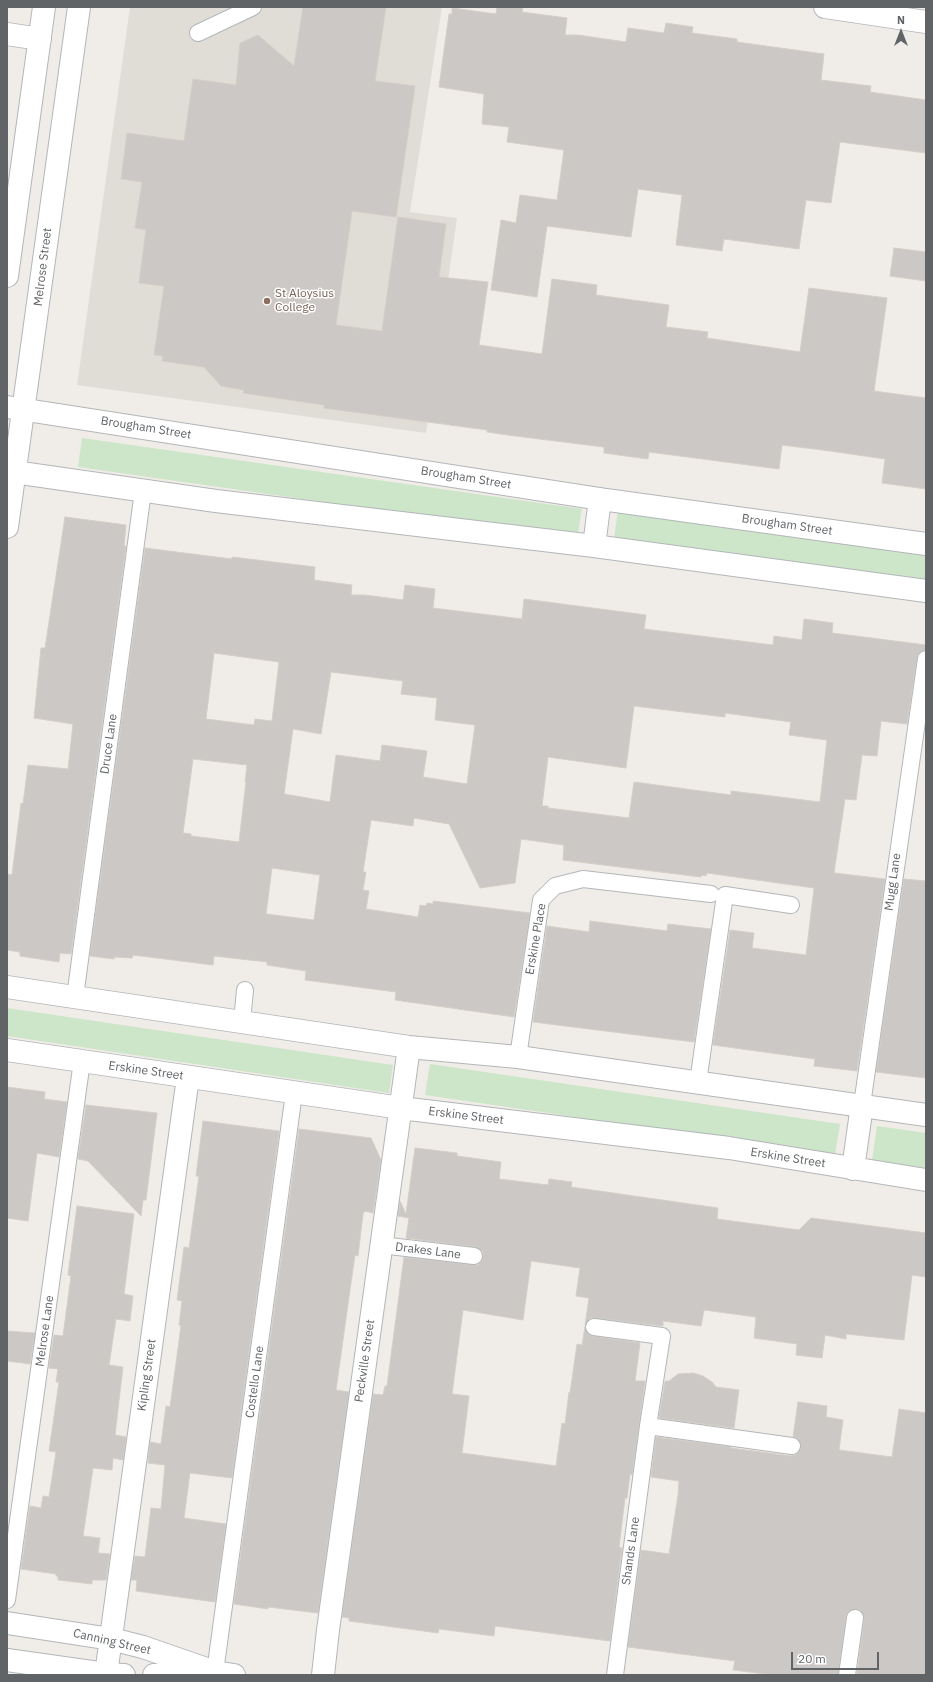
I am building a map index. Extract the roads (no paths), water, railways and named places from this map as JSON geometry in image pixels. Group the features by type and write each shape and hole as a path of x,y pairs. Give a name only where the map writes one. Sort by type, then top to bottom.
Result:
{"street":[{"path":"7,276 44,7"},
{"name":"Melrose Street","path":"7,527 16,408 47,231 79,7"},
{"path":"824,7 926,22"},
{"path":"7,34 40,39"},
{"path":"14,226 47,231"},
{"name":"Brougham Street","path":"16,408 600,499 926,544"},
{"path":"11,472 216,501 594,546 926,591"},
{"path":"594,546 600,499"},
{"path":"7,987 409,1047 518,1057 926,1115"},
{"name":"Peckville Street","path":"323,1675 409,1047"},
{"name":"Erskine Street","path":"7,1050 401,1108 729,1148 926,1180"},
{"name":"Kipling Street","path":"115,1675 111,1639 188,1076"},
{"path":"853,1169 862,1105"},
{"name":"Canning Street","path":"7,1623 111,1639 143,1647 225,1674"},
{"path":"7,1660 115,1675"},
{"name":"Canning Street","path":"154,1675 225,1674"}],"lane":[{"path":"198,33 253,7"},
{"name":"Druce Lane","path":"75,997 143,491"},
{"name":"Mugg Lane","path":"862,1105 926,660"},
{"name":"Erskine Place","path":"518,1057 541,900 555,886 583,879 711,894"},
{"path":"698,1082 725,895 791,905"},
{"path":"242,1022 245,990"},
{"name":"Melrose Lane","path":"7,1600 82,1062"},
{"name":"Costello Lane","path":"225,1674 294,1093"},
{"name":"Drakes Lane","path":"382,1245 474,1256"},
{"name":"Shands Lane","path":"594,1327 662,1336 648,1426 615,1675"},
{"path":"648,1426 792,1446"},
{"path":"847,1675 855,1618"}],"place":[{"name":"St Aloysius College","path":"267,301"}]}
